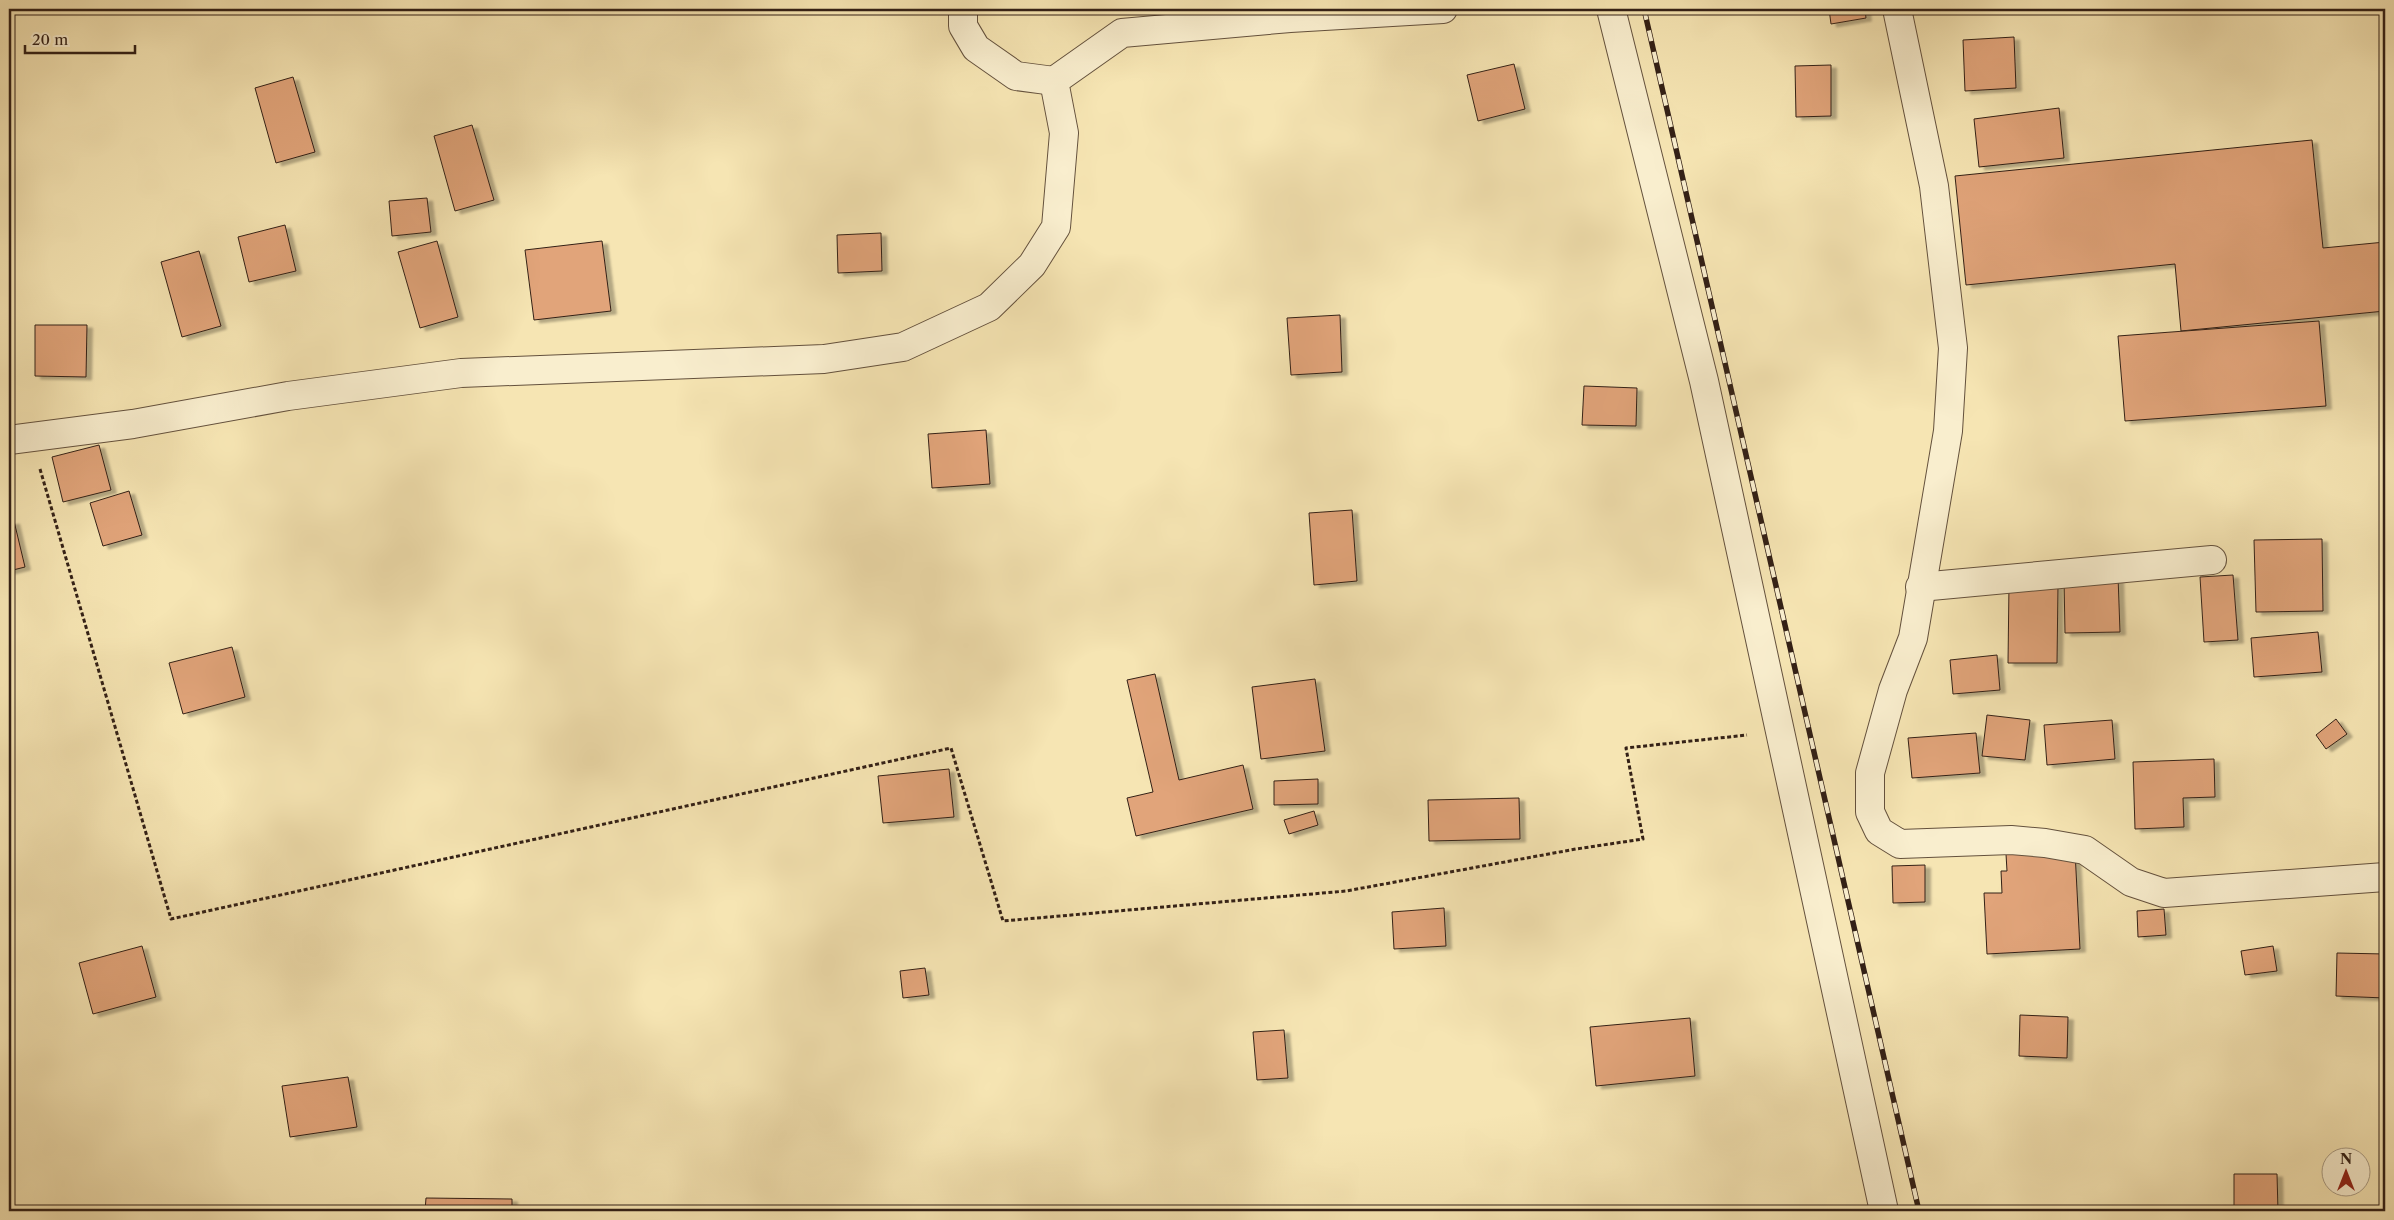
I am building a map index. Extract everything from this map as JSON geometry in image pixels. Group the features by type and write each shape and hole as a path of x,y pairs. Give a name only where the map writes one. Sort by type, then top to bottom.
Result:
{"street":[{"path":"963,9 963,26 976,48 1016,76 1054,81 1122,33 1290,18 1443,9"},
{"path":"1612,9 1704,381 1884,1211"},
{"path":"1897,9 1934,186 1953,348 1948,431 1913,638 1893,690 1870,773 1870,812 1879,831 1900,844 2011,840 2046,843 2085,850 2131,882 2164,893 2385,877"},
{"path":"20,439 133,424 288,396 461,373 824,359 903,347 989,307 1032,265 1056,227 1064,133 1054,81"},
{"path":"1920,588 2212,560"}],"path":[{"path":"20,439 108,695 171,920 951,748 1004,921 1346,891 1576,848 1643,839 1626,748 1781,731"}],"building":[{"path":"1829,9 1865,9 1866,18 1831,24"},
{"path":"2014,37 2016,88 1965,91 1963,40"},
{"path":"1514,64 1525,109 1478,121 1467,75"},
{"path":"1831,65 1831,116 1796,117 1795,66"},
{"path":"293,77 315,152 276,163 255,88"},
{"path":"2059,108 2064,158 1979,167 1974,119"},
{"path":"472,125 494,200 455,211 434,136"},
{"path":"2312,140 2323,248 2385,242 2385,311 2181,331 2175,264 1966,285 1955,176"},
{"path":"427,198 431,232 392,236 389,201"},
{"path":"285,225 296,271 249,282 238,237"},
{"path":"881,233 882,271 838,273 837,235"},
{"path":"437,241 458,317 420,328 398,252"},
{"path":"602,241 611,311 534,320 525,250"},
{"path":"199,251 221,326 182,337 161,262"},
{"path":"1340,315 1342,372 1291,375 1287,318"},
{"path":"2319,321 2326,406 2125,421 2118,336"},
{"path":"35,325 87,325 86,377 35,376"},
{"path":"1584,386 1637,388 1636,426 1582,425"},
{"path":"986,430 990,484 932,488 928,434"},
{"path":"99,445 111,490 63,502 52,457"},
{"path":"129,491 142,535 103,546 90,503"},
{"path":"1352,510 1357,581 1314,585 1309,513"},
{"path":"14,521 25,567 9,571 9,522"},
{"path":"2322,539 2323,611 2256,612 2254,540"},
{"path":"2233,575 2238,640 2204,642 2200,577"},
{"path":"2118,576 2120,632 2065,633 2064,578"},
{"path":"2009,584 2058,584 2057,663 2008,663"},
{"path":"2318,632 2322,672 2254,677 2251,638"},
{"path":"232,647 245,697 183,714 169,663"},
{"path":"1997,655 2000,690 1953,694 1950,660"},
{"path":"1155,674 1179,780 1243,765 1253,809 1136,836 1127,798 1153,792 1127,680"},
{"path":"1315,679 1325,751 1261,759 1252,687"},
{"path":"1987,715 2030,720 2025,760 1982,756"},
{"path":"2336,719 2347,734 2326,749 2316,735"},
{"path":"2112,720 2115,759 2047,765 2044,725"},
{"path":"1976,733 1980,773 1912,778 1908,738"},
{"path":"2214,759 2215,797 2183,798 2184,827 2135,829 2133,762"},
{"path":"949,769 954,817 883,823 878,776"},
{"path":"1318,779 1318,804 1274,805 1274,781"},
{"path":"1519,798 1520,839 1429,841 1428,800"},
{"path":"1314,811 1318,825 1289,834 1284,820"},
{"path":"2075,851 2080,949 1987,954 1984,893 2002,893 2001,871 2007,871 2006,854"},
{"path":"1925,865 1925,902 1893,903 1892,866"},
{"path":"1444,908 1446,946 1394,949 1392,912"},
{"path":"2164,909 2166,935 2138,937 2137,911"},
{"path":"142,946 156,997 93,1014 79,963"},
{"path":"2273,946 2277,971 2245,975 2241,951"},
{"path":"2337,953 2385,954 2385,998 2336,996"},
{"path":"925,968 929,995 903,998 900,971"},
{"path":"2020,1015 2068,1017 2067,1058 2019,1056"},
{"path":"1690,1018 1695,1076 1596,1086 1590,1027"},
{"path":"1284,1030 1288,1078 1257,1080 1253,1032"},
{"path":"348,1077 357,1127 290,1137 282,1086"},
{"path":"2234,1174 2277,1174 2278,1211 2234,1211"},
{"path":"426,1198 512,1199 512,1211 425,1211"}],"railway":[{"path":"1644,9 1919,1211"}]}
